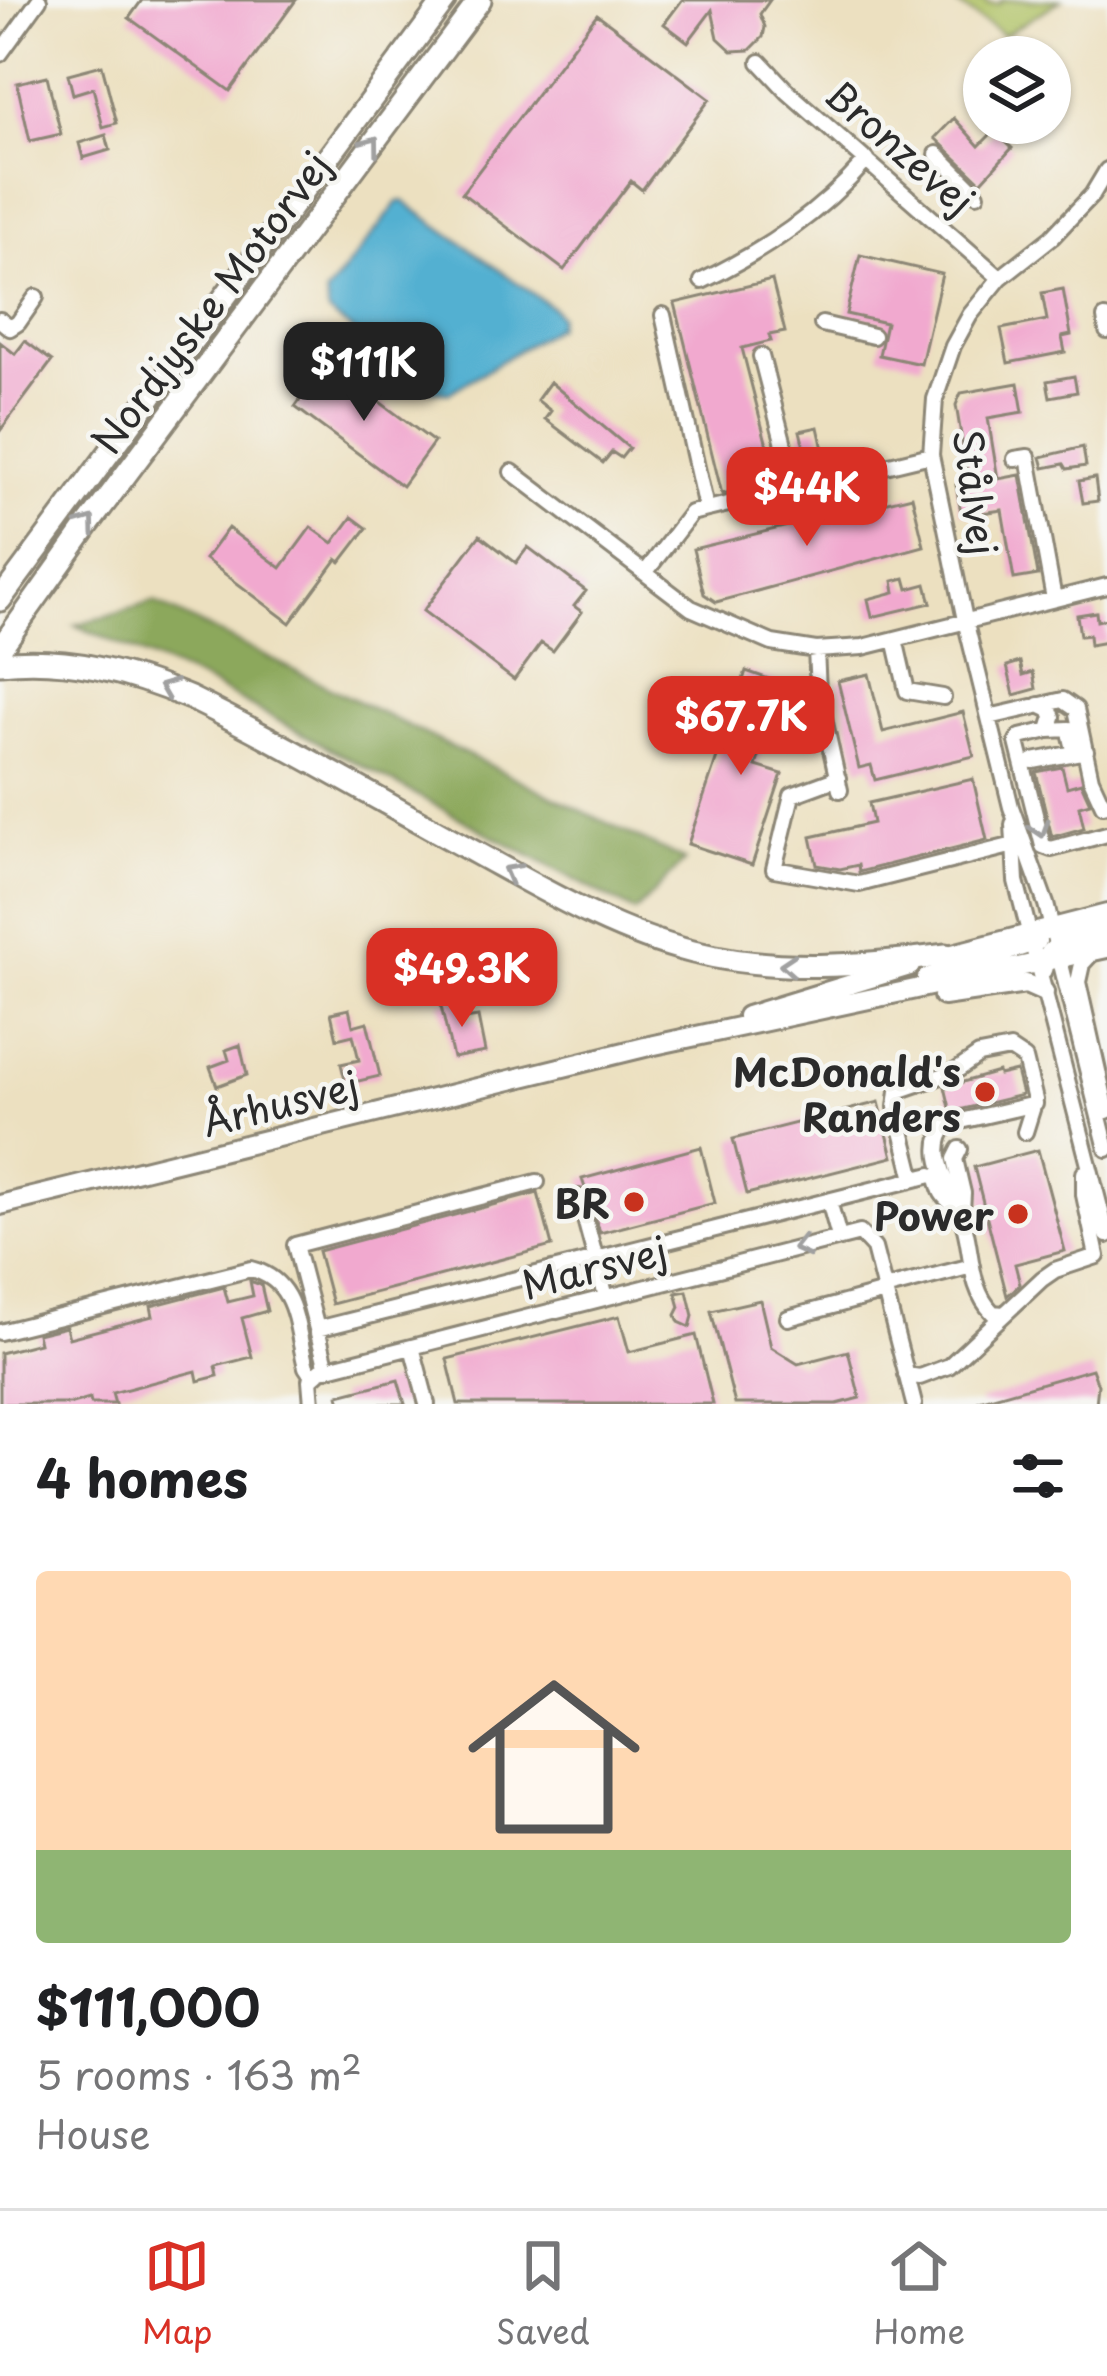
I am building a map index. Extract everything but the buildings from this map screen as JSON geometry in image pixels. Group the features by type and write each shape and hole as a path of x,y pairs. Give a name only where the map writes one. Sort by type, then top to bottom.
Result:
{"highway":[{"name":"Nordjyske Motorvej","path":"0,600 445,0"},
{"name":"Nordjyske Motorvej","path":"0,649 480,0"},
{"path":"0,663 63,662 155,682 221,713 548,892 658,942 718,957 807,967 946,955"}],"main road":[{"name":"Århusvej","path":"1044,943 1107,914"},
{"path":"831,1010 1044,943 1107,930"},
{"name":"Århusvej","path":"645,1047 946,955 1044,943 1100,950"},
{"path":"831,1010 1026,984 1044,992 1044,943"},
{"name":"Århusvej","path":"0,1205 645,1047 831,1010"}],"street":[{"path":"0,54 39,0"},
{"name":"Bronzevej","path":"760,62 1000,278"},
{"path":"937,154 977,194"},
{"path":"702,281 756,255 833,198 867,160"},
{"name":"Stålvej","path":"1044,943 965,620 931,455 935,399 953,346 970,315 1000,278 1092,195 1107,170"},
{"path":"0,320 10,328 18,323 36,297"},
{"path":"663,315 706,508"},
{"path":"822,324 873,336"},
{"path":"761,356 795,487"},
{"path":"645,573 691,513 931,455"},
{"path":"1015,459 1028,457 1054,599"},
{"path":"512,472 691,608 772,643 816,650 863,647 1107,586"},
{"path":"895,639 907,692 943,697"},
{"path":"816,650 818,691 839,784 792,795 774,868 859,884 1014,845"},
{"path":"989,717 1071,702 1076,709 1080,752"},
{"path":"1039,705 1053,717 1049,730"},
{"path":"1107,804 1103,805 1069,729 1020,737 1017,742 1042,846 1051,849 1107,834"},
{"path":"1033,761 1080,752"},
{"name":"Stålvej","path":"1012,807 1016,881 1044,943"},
{"path":"1044,943 1107,1149"},
{"path":"1100,950 1084,960 1078,982 1107,1111"},
{"path":"1044,992 1107,1234"},
{"path":"914,1179 898,1115 899,1090 956,1071 979,1055 1005,1049 1025,1059 1035,1104 1025,1132"},
{"path":"1004,1314 992,1313 980,1298 950,1184 951,1172 939,1142 948,1124 1035,1104"},
{"path":"959,1217 963,1193 955,1159 960,1149"},
{"path":"907,1376 939,1373 1055,1270 1097,1256 1084,1195 1084,1149"},
{"path":"316,1329 934,1175 942,1198 959,1217"},
{"path":"312,1404 309,1391 320,1372 316,1329 295,1245 537,1182"},
{"path":"579,1197 605,1297"},
{"path":"829,1201 838,1237 860,1234 872,1242 914,1404"},
{"name":"Marsvej","path":"320,1372 838,1237"},
{"path":"788,1318 972,1266"},
{"path":"0,1332 251,1268 269,1273 286,1287 306,1367 320,1372"},
{"path":"412,1347 427,1404"}],"green space":[{"path":"950,0 999,4 1002,0 1061,0 1004,35"},
{"path":"154,602 685,861 635,912 206,682 75,625"}],"water":[{"path":"403,201 553,308 559,316 556,327 449,393 431,390 328,312 326,294"}],"place":[{"name":"McDonald's Randers","path":"985,1092"},
{"name":"BR","path":"634,1202"},
{"name":"Power","path":"1018,1214"}]}
